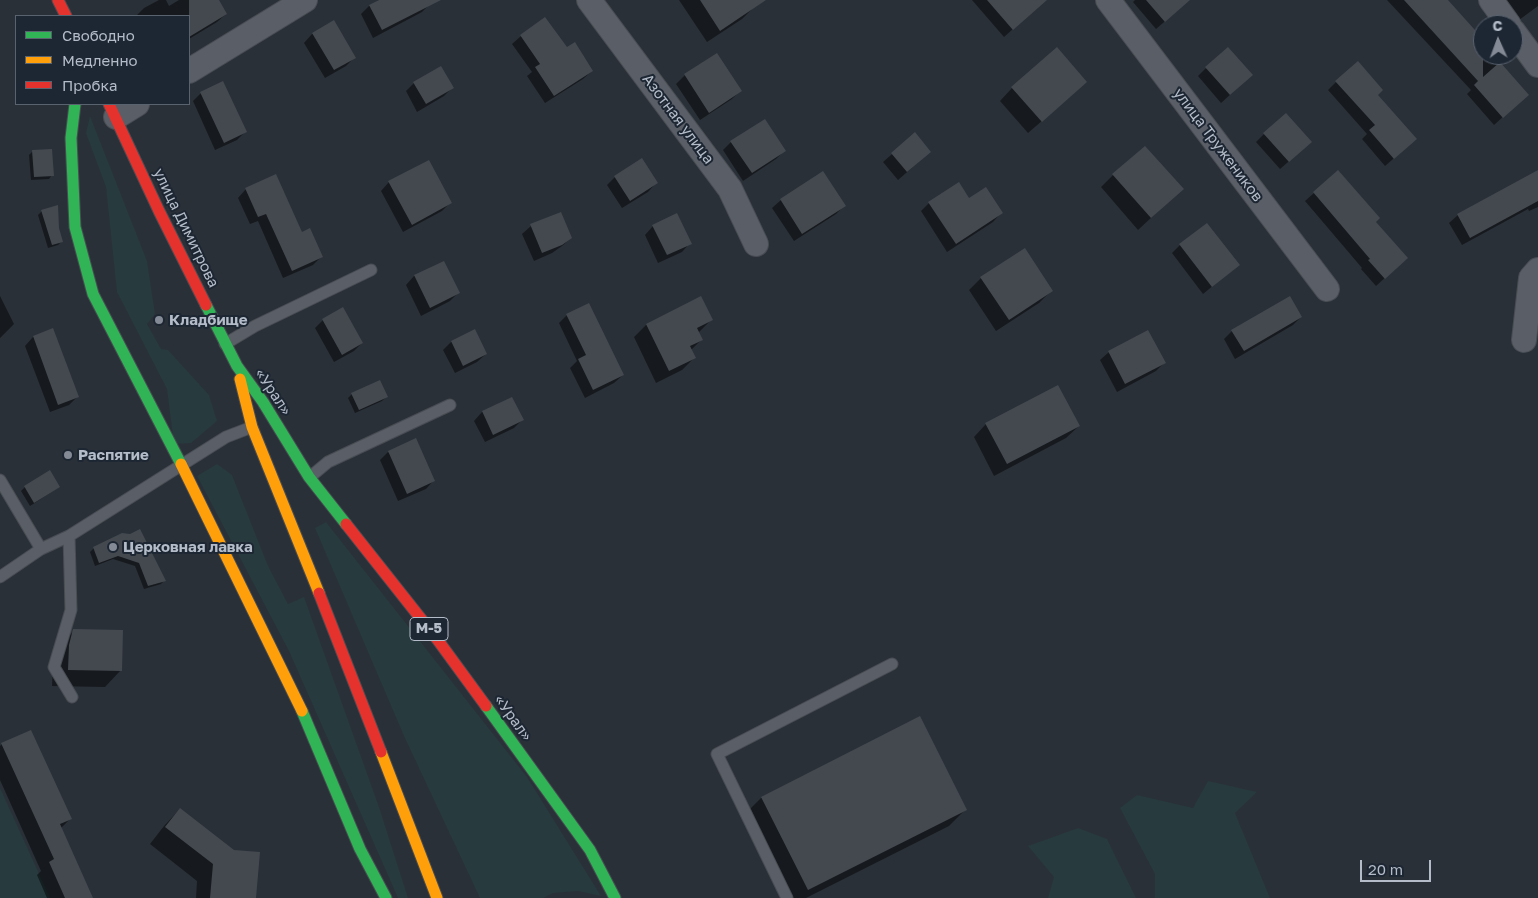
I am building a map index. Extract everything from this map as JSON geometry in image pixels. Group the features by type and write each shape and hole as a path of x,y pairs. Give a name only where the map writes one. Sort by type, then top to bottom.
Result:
{"main road":[{"path":"58,0 66,15"},
{"path":"75,105 71,138 75,226 93,294 181,464 299,705 360,849 386,898"},
{"name":"улица Димитрова","path":"113,110 159,211 237,366"},
{"name":"«Урал»","path":"237,366 252,427 292,524 437,898"},
{"name":"«Урал»","path":"237,366 263,402 310,477 437,639 590,850 615,898"}],"street":[{"path":"190,70 305,0"},
{"name":"Азотная улица","path":"589,0 730,189 756,244"},
{"name":"улица Тружеников","path":"1108,0 1327,289"},
{"path":"1491,0 1502,15"},
{"path":"1523,45 1538,65"},
{"path":"113,110 133,105"},
{"path":"1524,340 1531,278 1538,270"}],"lane":[{"path":"225,344 255,326 371,270"},
{"path":"310,477 328,462 450,406"},
{"path":"0,577 41,549 69,536 226,437 252,427"},
{"path":"0,480 41,549"},
{"path":"69,536 72,610 54,667 72,697"},
{"path":"787,898 717,754 892,664"}],"green space":[{"path":"90,116 147,261 155,314 147,324 161,349 168,350 209,395 217,421 191,443 174,444 167,389 117,292 106,187 86,133"},
{"path":"217,464 232,475 268,566 288,604 304,597 379,807 408,898 398,898 289,651 197,476"},
{"path":"326,522 527,777 601,896 578,891 553,893 543,898 480,898 404,736 315,528"},
{"path":"1208,781 1257,792 1235,813 1270,898 1155,898 1155,874 1120,808 1137,795 1193,808"},
{"path":"0,788 50,898 0,898"},
{"path":"1078,828 1107,839 1136,898 1048,898 1054,877 1028,846"}],"building":[{"path":"189,0 219,0 227,14 190,36"},
{"path":"379,0 441,0 382,30 369,5"},
{"path":"700,0 766,0 720,31"},
{"path":"987,0 1047,0 1013,30"},
{"path":"1146,0 1190,0 1165,22"},
{"path":"1404,0 1448,0 1473,28 1473,65 1483,65 1483,77 1497,65 1503,65 1529,95 1503,118 1474,85 1478,81"},
{"path":"545,17 567,47 575,42 593,71 554,96 535,67 540,64 520,35"},
{"path":"334,20 356,58 334,70 312,33"},
{"path":"1057,47 1087,82 1042,122 1011,87"},
{"path":"1228,47 1253,75 1230,95 1205,67"},
{"path":"717,53 742,91 709,113 684,74"},
{"path":"1358,61 1383,90 1378,95 1417,139 1394,159 1369,130 1375,125 1335,81"},
{"path":"441,66 454,88 426,104 413,82"},
{"path":"223,81 247,132 224,143 200,92"},
{"path":"1286,113 1312,142 1289,162 1263,133"},
{"path":"765,119 786,151 752,173 730,141"},
{"path":"915,132 931,152 907,172 891,153"},
{"path":"1145,146 1184,189 1151,218 1112,174"},
{"path":"52,149 54,176 34,177 32,150"},
{"path":"642,158 658,183 630,201 614,176"},
{"path":"429,160 452,203 412,225 388,181"},
{"path":"1338,170 1380,218 1376,222 1408,258 1385,279 1313,192"},
{"path":"1538,170 1538,201 1470,238 1457,214"},
{"path":"823,171 846,206 802,234 780,199"},
{"path":"276,174 302,232 310,228 323,257 292,271 266,214 258,217 245,188"},
{"path":"959,182 969,198 986,187 1003,213 956,244 928,202"},
{"path":"58,205 59,228 63,242 52,245 41,210"},
{"path":"561,212 572,238 562,245 542,253 530,224"},
{"path":"677,213 692,244 667,255 652,225"},
{"path":"1207,223 1240,265 1212,287 1179,244"},
{"path":"1025,248 1053,291 1009,320 980,277"},
{"path":"444,261 460,293 430,308 414,275"},
{"path":"701,296 713,320 697,328 703,340 690,346 696,358 669,371 646,324"},
{"path":"1290,296 1302,317 1244,351 1231,330"},
{"path":"589,303 624,375 593,390 578,359 586,355 566,314"},
{"path":"343,307 363,343 342,355 322,319"},
{"path":"53,328 79,397 58,405 33,336"},
{"path":"475,329 487,354 463,366 451,341"},
{"path":"1148,330 1166,363 1125,384 1108,351"},
{"path":"380,380 388,397 359,410 351,393"},
{"path":"1058,385 1080,426 1007,464 985,423"},
{"path":"512,397 524,420 493,435 482,411"},
{"path":"416,438 435,481 407,494 388,451"},
{"path":"50,470 60,487 34,503 24,486"},
{"path":"140,529 166,581 148,586 139,563 118,556 99,563 93,547 122,533 130,534"},
{"path":"73,629 123,630 122,671 68,670 69,645"},
{"path":"920,716 967,810 808,890 761,797"},
{"path":"31,730 72,819 60,824 93,898 65,898 49,862 54,859 1,743"},
{"path":"180,808 234,850 260,852 256,898 210,898 213,864 165,827"}],"traffic: fast":[{"path":"75,105 71,138 75,227 93,294 181,464"},
{"path":"206,305 237,366 263,402 309,477 346,524"},
{"path":"486,706 590,850 615,898"},
{"path":"302,711 360,849 386,898"}],"traffic: slow":[{"path":"240,379 252,427 319,593"},
{"path":"181,464 302,711"},
{"path":"381,752 437,898"}],"traffic: jam":[{"path":"58,0 66,15"},
{"path":"109,105 206,305"},
{"path":"346,524 437,639 486,706"},
{"path":"319,593 381,752"}],"place":[{"name":"Кладбище","path":"159,320"},
{"name":"Распятие","path":"68,455"},
{"name":"Церковная лавка","path":"113,547"}]}
